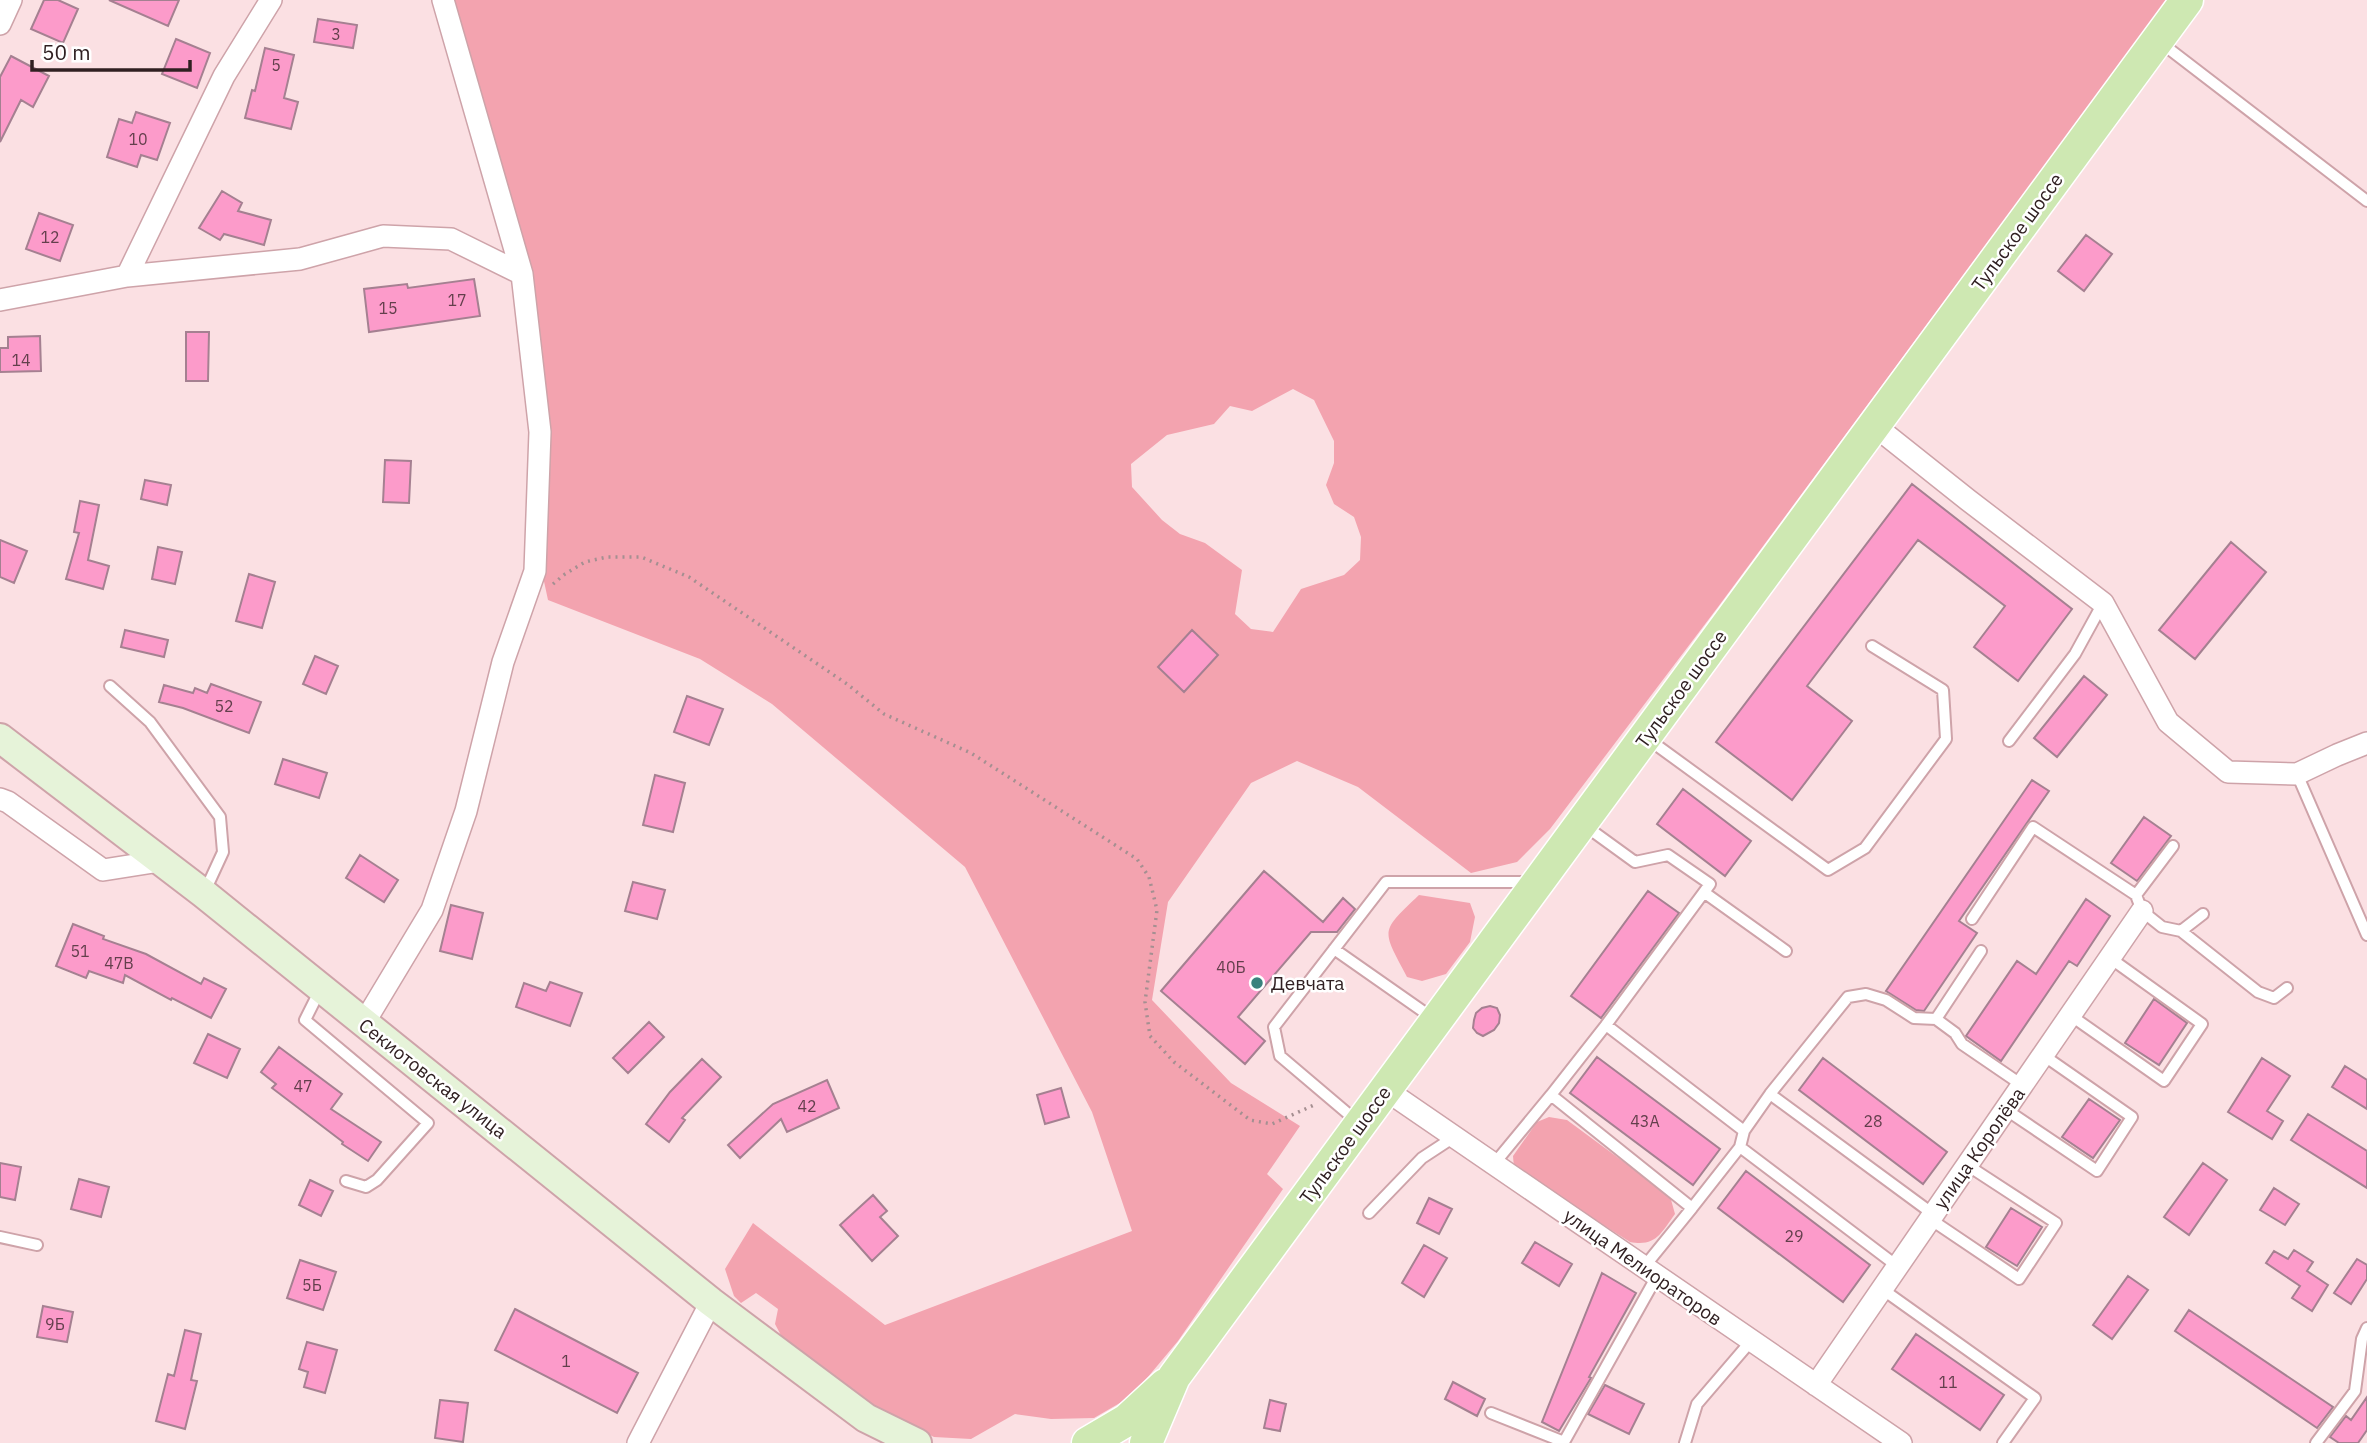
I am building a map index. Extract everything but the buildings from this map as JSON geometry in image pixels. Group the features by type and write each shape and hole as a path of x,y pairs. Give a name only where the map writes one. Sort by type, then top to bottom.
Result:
{"main road":[{"name":"Тульское шоссе","path":"1174,1377 2187,0"},
{"name":"Секиотовская улица","path":"0,738 203,893 710,1302 866,1418"},
{"path":"1088,1443 1127,1420 1174,1377"},
{"path":"1146,1443 1174,1377"},
{"path":"866,1418 883,1443"},
{"path":"866,1418 917,1443"}],"street":[{"path":"0,24 11,0"},
{"path":"127,276 224,76 271,0"},
{"path":"364,1023 432,909 466,811 503,662 535,571 540,432 522,274 443,0"},
{"path":"0,300 127,276 300,259 383,236 451,239 522,274"},
{"path":"1875,426 2104,603 2168,722 2228,772 2297,774 2367,743"},
{"path":"0,799 103,870 160,861"},
{"name":"улица Королёва","path":"1815,1385 2110,958 2139,903"},
{"name":"улица Мелиораторов","path":"1386,1090 1901,1443"},
{"path":"639,1443 710,1302"}],"lane":[{"path":"2158,40 2367,201"},
{"path":"2009,741 2075,654 2104,603"},
{"path":"1646,737 1828,870 1865,848 1946,739 1943,690 1872,646"},
{"path":"110,686 150,722 220,817 223,852 203,893"},
{"path":"2297,774 2367,935"},
{"path":"1494,1164 1606,1025 1710,884 1668,855 1635,862 1582,823"},
{"path":"1972,919 2033,827 2139,903 2162,927 2181,931 2258,992 2274,998 2287,988"},
{"path":"2139,903 2173,846"},
{"path":"1360,1124 1280,1056 1274,1027 1385,882 1539,882"},
{"path":"1705,892 1786,951"},
{"path":"2181,931 2203,914"},
{"path":"1334,949 1437,1021"},
{"path":"1936,1019 1981,951"},
{"path":"2070,1015 2164,1081 2202,1024 2110,958"},
{"path":"321,988 305,1020 428,1123 377,1180 366,1186 346,1181"},
{"path":"1491,1413 1564,1442 1651,1272 1692,1208 1740,1147 1744,1131 1770,1094 1848,997 1866,994 1886,1000 1914,1018 1936,1019 1955,1033 1962,1044 2022,1085"},
{"path":"1606,1025 1744,1131"},
{"path":"2005,1109 2097,1171 2132,1117 2043,1055"},
{"path":"1770,1094 2019,1279 2056,1223 1967,1165"},
{"path":"1551,1095 1692,1208"},
{"path":"1369,1213 1422,1158 1454,1137"},
{"path":"1740,1147 1898,1266"},
{"path":"0,1237 37,1245"},
{"path":"1882,1289 2035,1398 2003,1443"},
{"path":"2316,1443 2355,1391 2362,1339 2367,1328"},
{"path":"1685,1443 1698,1404 1751,1341"}],"path":[{"path":"519,615 565,574 585,562 607,557 641,557 689,577 847,684 884,714 971,753 1137,859 1149,877 1157,910 1145,1002 1150,1036 1174,1062 1250,1120 1272,1124 1327,1096"}],"shaded area":[{"path":"451,0 2167,0 1718,607 1550,829 1517,862 1471,873 1358,787 1297,761 1251,783 1168,902 1152,1000 1231,1083 1300,1126 1267,1174 1283,1189 1178,1341 1132,1396 1094,1418 1051,1419 1015,1414 971,1439 934,1437 843,1394 785,1343 775,1324 778,1309 756,1293 741,1303 734,1296 725,1269 753,1223 885,1325 1132,1231 1092,1112 965,867 772,704 700,659 548,600 542,572 550,431 542,347 512,214","holes":["1293,389 1314,400 1334,441 1334,463 1326,485 1334,504 1354,517 1361,537 1360,560 1344,575 1301,589 1273,632 1251,629 1235,614 1242,570 1205,543 1180,534 1162,520 1132,487 1131,464 1167,435 1214,424 1230,406 1252,411"]},
{"path":"1419,895 1470,903 1475,917 1470,942 1446,974 1422,981 1407,977 1389,940 1391,925"},
{"path":"1549,1117 1567,1120 1670,1196 1675,1214 1657,1237 1646,1242 1630,1242 1514,1168 1513,1156 1537,1122"}],"place":[{"name":"Девчата","path":"1257,983"}]}
